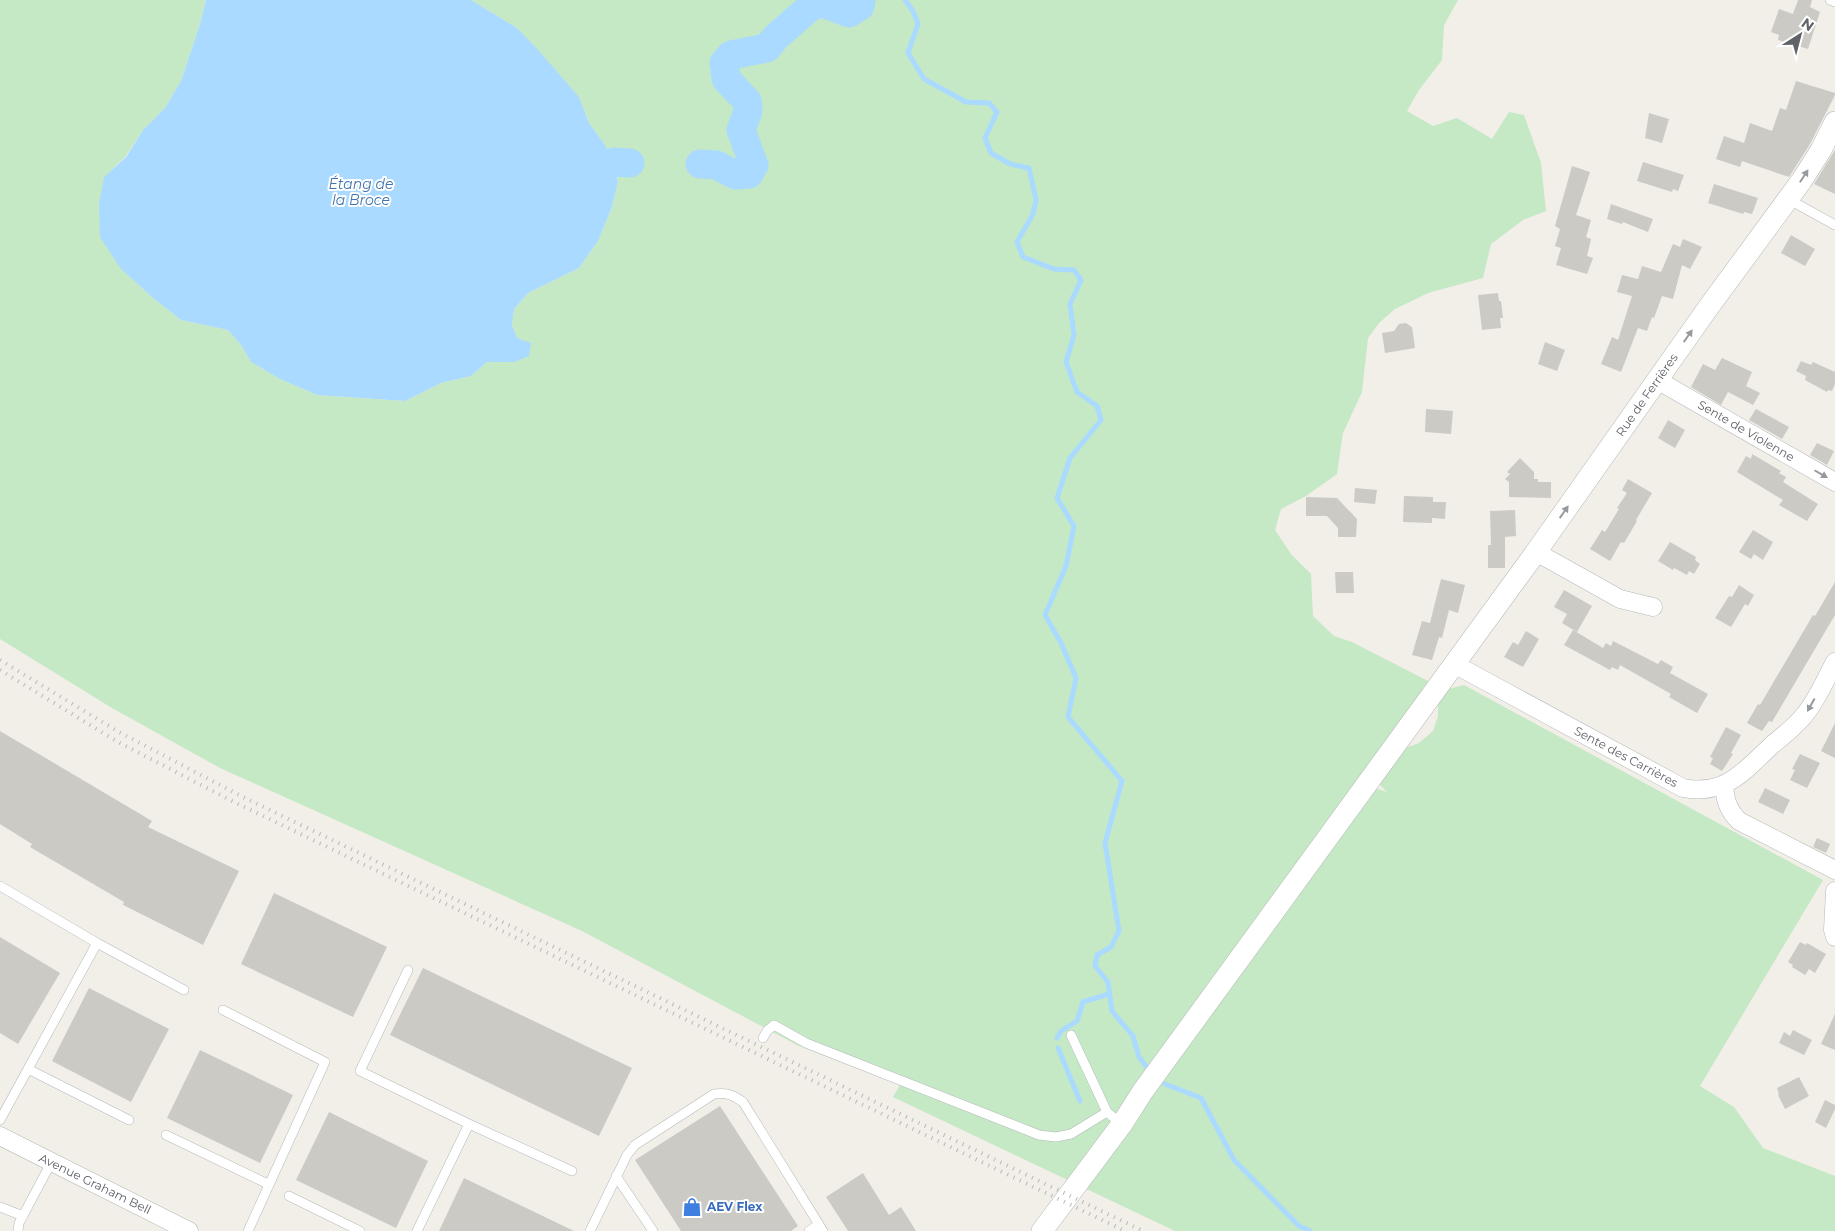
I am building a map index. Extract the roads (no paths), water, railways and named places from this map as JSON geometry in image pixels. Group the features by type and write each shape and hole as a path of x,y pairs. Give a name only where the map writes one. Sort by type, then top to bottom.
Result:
{"street":[{"name":"Rue de Ferrières","path":"1042,1231 1114,1118 1143,1091 1162,1066 1536,552 1788,199 1821,150 1835,122"},
{"name":"Sente de Violenne","path":"1657,380 1835,482"},
{"path":"1536,552 1620,599 1653,607"},
{"path":"1835,662 1807,712 1734,780 1724,785 1725,798 1730,812 1739,821 1835,870"},
{"name":"Sente des Carrières","path":"1454,664 1683,788 1698,791 1724,785"},
{"path":"1835,891 1833,930 1835,937"},
{"name":"Avenue Graham Bell","path":"0,1136 189,1231"}],"lane":[{"path":"1830,0 1835,2"},
{"path":"1788,199 1835,225"},
{"path":"0,886 97,943 184,990"},
{"path":"0,1120 97,943"},
{"path":"408,970 360,1071 572,1171"},
{"path":"223,1010 325,1062 248,1231"},
{"path":"764,1038 767,1031 774,1025 806,1043 1039,1135 1056,1137 1071,1134 1114,1118 1071,1035"},
{"path":"28,1069 129,1120"},
{"path":"590,1231 616,1176 635,1144 714,1094 723,1092 733,1095 743,1102 821,1228 809,1231"},
{"path":"417,1231 469,1124"},
{"path":"166,1135 268,1184"},
{"path":"18,1231 23,1216 51,1162"},
{"path":"616,1176 653,1231"},
{"path":"289,1196 360,1231"},
{"path":"0,1207 23,1216"}],"water":[{"name":"Étang de la Broce","path":"206,0 471,0 517,28 539,51 579,97 589,123 605,145 613,162 618,182 612,207 598,241 579,268 528,293 514,309 512,325 517,338 531,343 529,356 514,362 487,362 471,376 441,383 405,401 317,395 280,379 251,362 241,345 228,330 181,320 121,269 100,237 99,204 104,177 126,157 143,130 165,108 181,81"}],"waterway":[{"path":"700,164 716,165 736,175 749,174 754,165 741,130 748,111 747,101 726,79 724,63 731,55 767,48 775,38 809,8 820,2 849,13 860,6 861,0"},
{"path":"905,0 913,11 918,24 908,53 924,79 966,102 989,103 997,112 985,138 991,153 1010,164 1029,168 1036,200 1033,214 1017,242 1023,257 1054,269 1074,270 1081,280 1070,304 1074,335 1066,362 1077,392 1097,406 1101,420 1070,458 1057,498 1074,526 1066,566 1045,615 1061,643 1076,678 1068,717 1122,781 1105,843 1119,931 1111,947 1097,955 1095,966 1108,982 1112,1011 1133,1036 1139,1057 1149,1070"},
{"path":"614,162 630,163"},
{"path":"1057,1038 1061,1031 1077,1021 1083,1002 1109,994"},
{"path":"1058,1048 1080,1101"},
{"path":"1165,1084 1201,1098 1234,1160 1299,1226 1310,1231"}],"railway":[{"path":"0,660 119,732 243,797 1143,1231"},
{"path":"0,670 118,742 234,802 1125,1231"}],"place":[{"name":"AEV Flex","path":"692,1207"}]}
